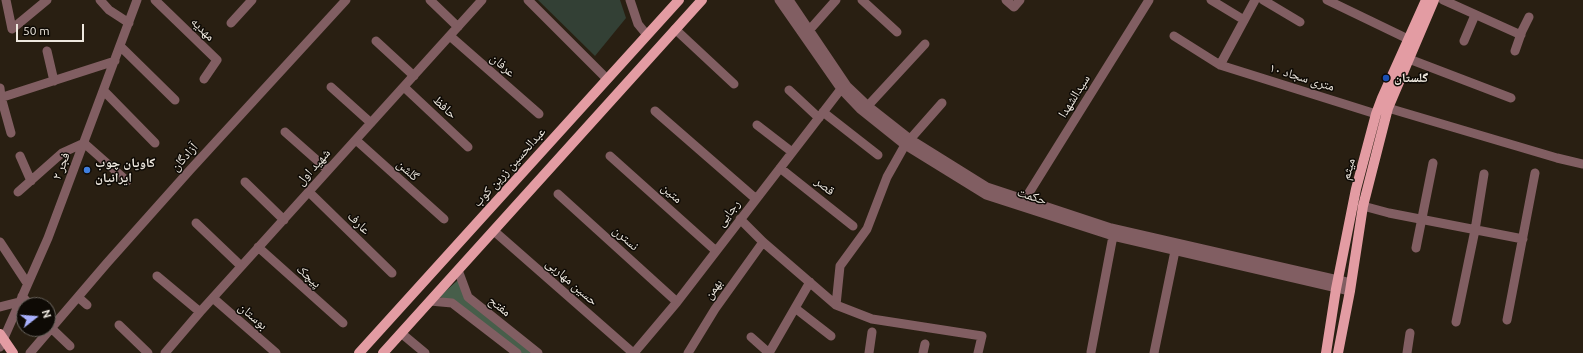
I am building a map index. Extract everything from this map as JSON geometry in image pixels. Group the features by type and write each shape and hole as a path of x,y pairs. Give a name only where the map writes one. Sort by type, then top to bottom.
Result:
{"main road":[{"name":"عبدالحسین زرین کوب","path":"359,353 680,0"},
{"path":"383,353 702,0"},
{"name":"میثم","path":"1326,353 1336,285 1356,189 1376,114 1426,0"},
{"name":"میثم","path":"1338,353 1363,206 1388,108 1434,0"},
{"path":"1,340 13,353"}],"street":[{"path":"6,0 12,29 48,0"},
{"path":"100,0 109,10 129,23"},
{"name":"فجر ۲","path":"21,297 48,238 137,0"},
{"name":"مهدیه","path":"155,0 217,60 204,78"},
{"path":"231,23 252,0"},
{"name":"آزادگان","path":"56,319 78,297 190,170 345,0"},
{"path":"430,0 458,27"},
{"name":"شهید اول","path":"170,351 200,312 482,0"},
{"path":"528,0 607,80"},
{"path":"630,0 638,24 647,35"},
{"name":"حکمت","path":"779,0 865,109"},
{"name":"حکمت","path":"789,0 806,34 841,89 908,142 987,187 1023,203 1113,236 1175,251 1350,287"},
{"path":"806,34 836,0"},
{"path":"862,0 897,32"},
{"path":"1006,0 1014,7 1020,0"},
{"name":"سیدالشهدا","path":"1023,203 1149,0"},
{"path":"1211,0 1244,20"},
{"path":"1220,65 1255,0"},
{"path":"1263,0 1300,22"},
{"path":"1327,0 1408,39"},
{"path":"1443,0 1521,35"},
{"path":"1464,41 1474,15"},
{"path":"1515,51 1529,17"},
{"path":"676,29 734,84"},
{"name":"عرفان","path":"450,36 539,114"},
{"name":"۱۰ متری سجاد","path":"1174,36 1220,65 1376,114"},
{"path":"376,41 414,76"},
{"path":"865,109 925,44"},
{"path":"120,46 175,100"},
{"path":"47,51 54,80"},
{"path":"1409,59 1511,98"},
{"path":"11,133 0,94 54,80 115,61"},
{"path":"331,87 372,123"},
{"name":"حافظ","path":"404,87 468,147"},
{"name":"رجایی","path":"634,353 677,302 841,89"},
{"path":"789,90 821,115 878,155"},
{"path":"104,91 155,143"},
{"path":"836,305 840,266 867,228 887,176 908,142 942,103"},
{"path":"1388,108 1549,156 1583,164"},
{"path":"655,111 756,199"},
{"path":"757,125 792,152"},
{"path":"285,132 328,170"},
{"name":"گلشن","path":"356,140 444,219"},
{"path":"18,192 62,153 84,143 127,180"},
{"path":"20,156 30,180"},
{"name":"متین","path":"610,156 716,251"},
{"path":"1416,248 1433,163"},
{"name":"قصر","path":"780,168 853,226"},
{"path":"1456,322 1475,230 1484,174"},
{"path":"1506,320 1536,174"},
{"path":"245,182 284,220"},
{"name":"عارف","path":"309,192 392,273"},
{"name":"نسترن","path":"558,194 677,302"},
{"name":"حکمت","path":"1023,203 1111,228 1336,285"},
{"path":"1363,206 1422,220 1523,239"},
{"path":"740,219 763,242 836,305 872,320 982,336 978,353"},
{"path":"196,223 241,266"},
{"name":"حسین مهاربی","path":"494,231 634,353"},
{"path":"1091,352 1113,236"},
{"path":"0,242 27,283"},
{"name":"بهمن","path":"688,353 715,309 763,242"},
{"name":"پیچک","path":"258,247 343,323"},
{"path":"1154,353 1175,251"},
{"name":"مفتح","path":"458,270 468,297 538,353"},
{"path":"157,276 200,312"},
{"path":"751,337 769,353 810,282"},
{"path":"78,297 87,306"},
{"name":"بوستان","path":"213,298 276,353"},
{"path":"0,307 16,301"},
{"name":"مفتح","path":"430,301 452,303 517,353"},
{"name":"فجر ۲","path":"1,340 16,308"},
{"path":"795,308 831,336"},
{"path":"119,325 148,353"},
{"path":"868,353 872,332"},
{"path":"56,333 70,346"},
{"path":"401,333 425,353"},
{"path":"1407,353 1410,333"},
{"name":"آزادگان","path":"30,353 41,337"}],"green space":[{"path":"538,0 620,0 626,18 595,56"},
{"path":"458,280 464,297 533,353 520,353 455,301 439,297"}],"place":[{"name":"گلستان","path":"1386,78"},
{"name":"کاویان چوب ایرانیان","path":"87,170"}]}
